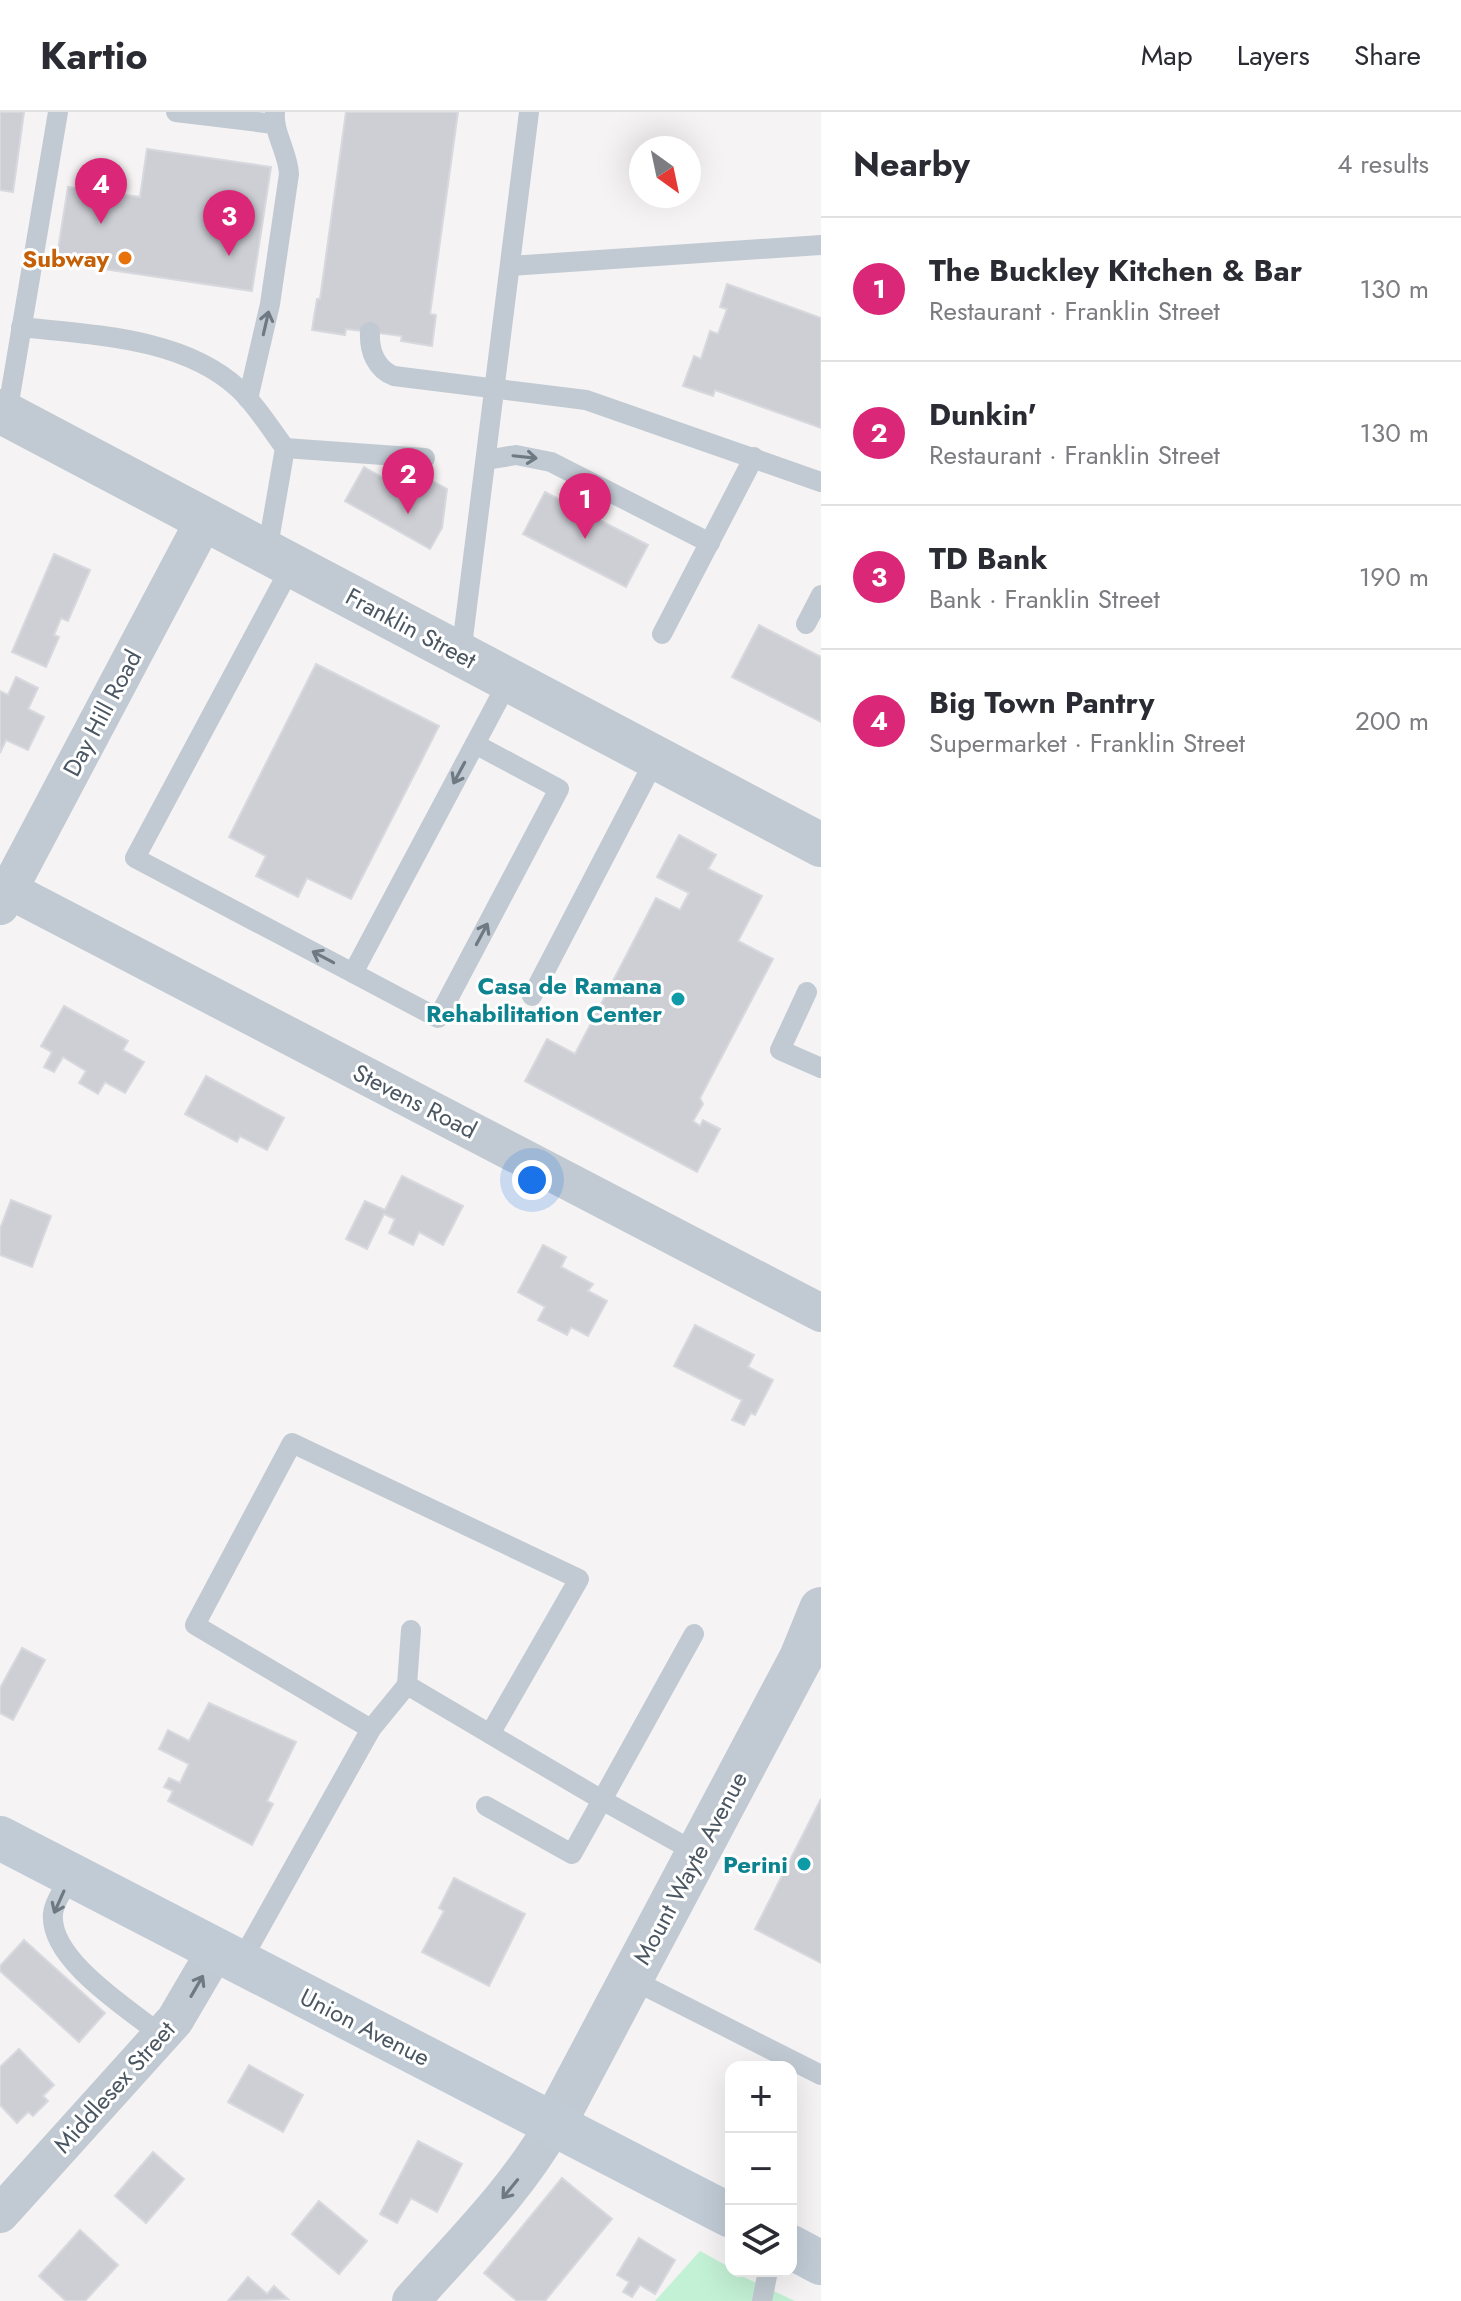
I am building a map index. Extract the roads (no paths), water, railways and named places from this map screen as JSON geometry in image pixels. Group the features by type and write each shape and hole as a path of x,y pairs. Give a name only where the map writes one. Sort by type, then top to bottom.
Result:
{"main road":[{"name":"Union Avenue","path":"0,1838 725,2213"},
{"path":"797,2250 821,2263"}],"street":[{"name":"Franklin Street","path":"3,412 821,845"},
{"name":"Day Hill Road","path":"4,898 205,519"},
{"name":"Stevens Road","path":"4,898 821,1313"},
{"name":"Mount Wayte Avenue","path":"554,2124 801,1658 821,1609"},
{"name":"Middlesex Street","path":"0,2214 228,1956"},
{"path":"411,2301 507,2193 534,2159 554,2124"}],"lane":[{"path":"3,412 58,112"},
{"path":"176,112 274,118 286,156 289,174 270,304 248,399"},
{"path":"461,654 529,112"},
{"path":"510,266 821,245"},
{"path":"21,327 106,337 168,351 215,371 248,399 285,448 279,558 135,858 438,1018 559,789 475,744"},
{"path":"370,332 375,359 383,370 394,376 495,387 603,404 821,482"},
{"path":"285,448 425,458"},
{"path":"486,460 526,456 564,468 710,543"},
{"path":"662,634 754,457"},
{"path":"806,624 821,595"},
{"path":"353,973 509,680"},
{"path":"532,996 656,758"},
{"path":"807,992 780,1050 821,1068"},
{"path":"371,1729 195,1625 292,1443 579,1579 490,1734"},
{"path":"228,1956 371,1729 407,1685 411,1630"},
{"path":"486,1806 572,1854 694,1634"},
{"path":"407,1685 697,1853"},
{"path":"72,1875 53,1911 54,1931 77,1967 161,2035"},
{"path":"631,1979 821,2075"},
{"path":"762,2301 767,2277"}],"place":[{"name":"Big Town Pantry","path":"101,224"},
{"name":"TD Bank","path":"229,256"},
{"name":"Subway","path":"125,258"},
{"name":"Dunkin'","path":"408,514"},
{"name":"The Buckley Kitchen & Bar","path":"585,539"},
{"name":"Casa de Ramana Rehabilitation Center","path":"678,999"},
{"name":"Perini","path":"804,1864"}]}
